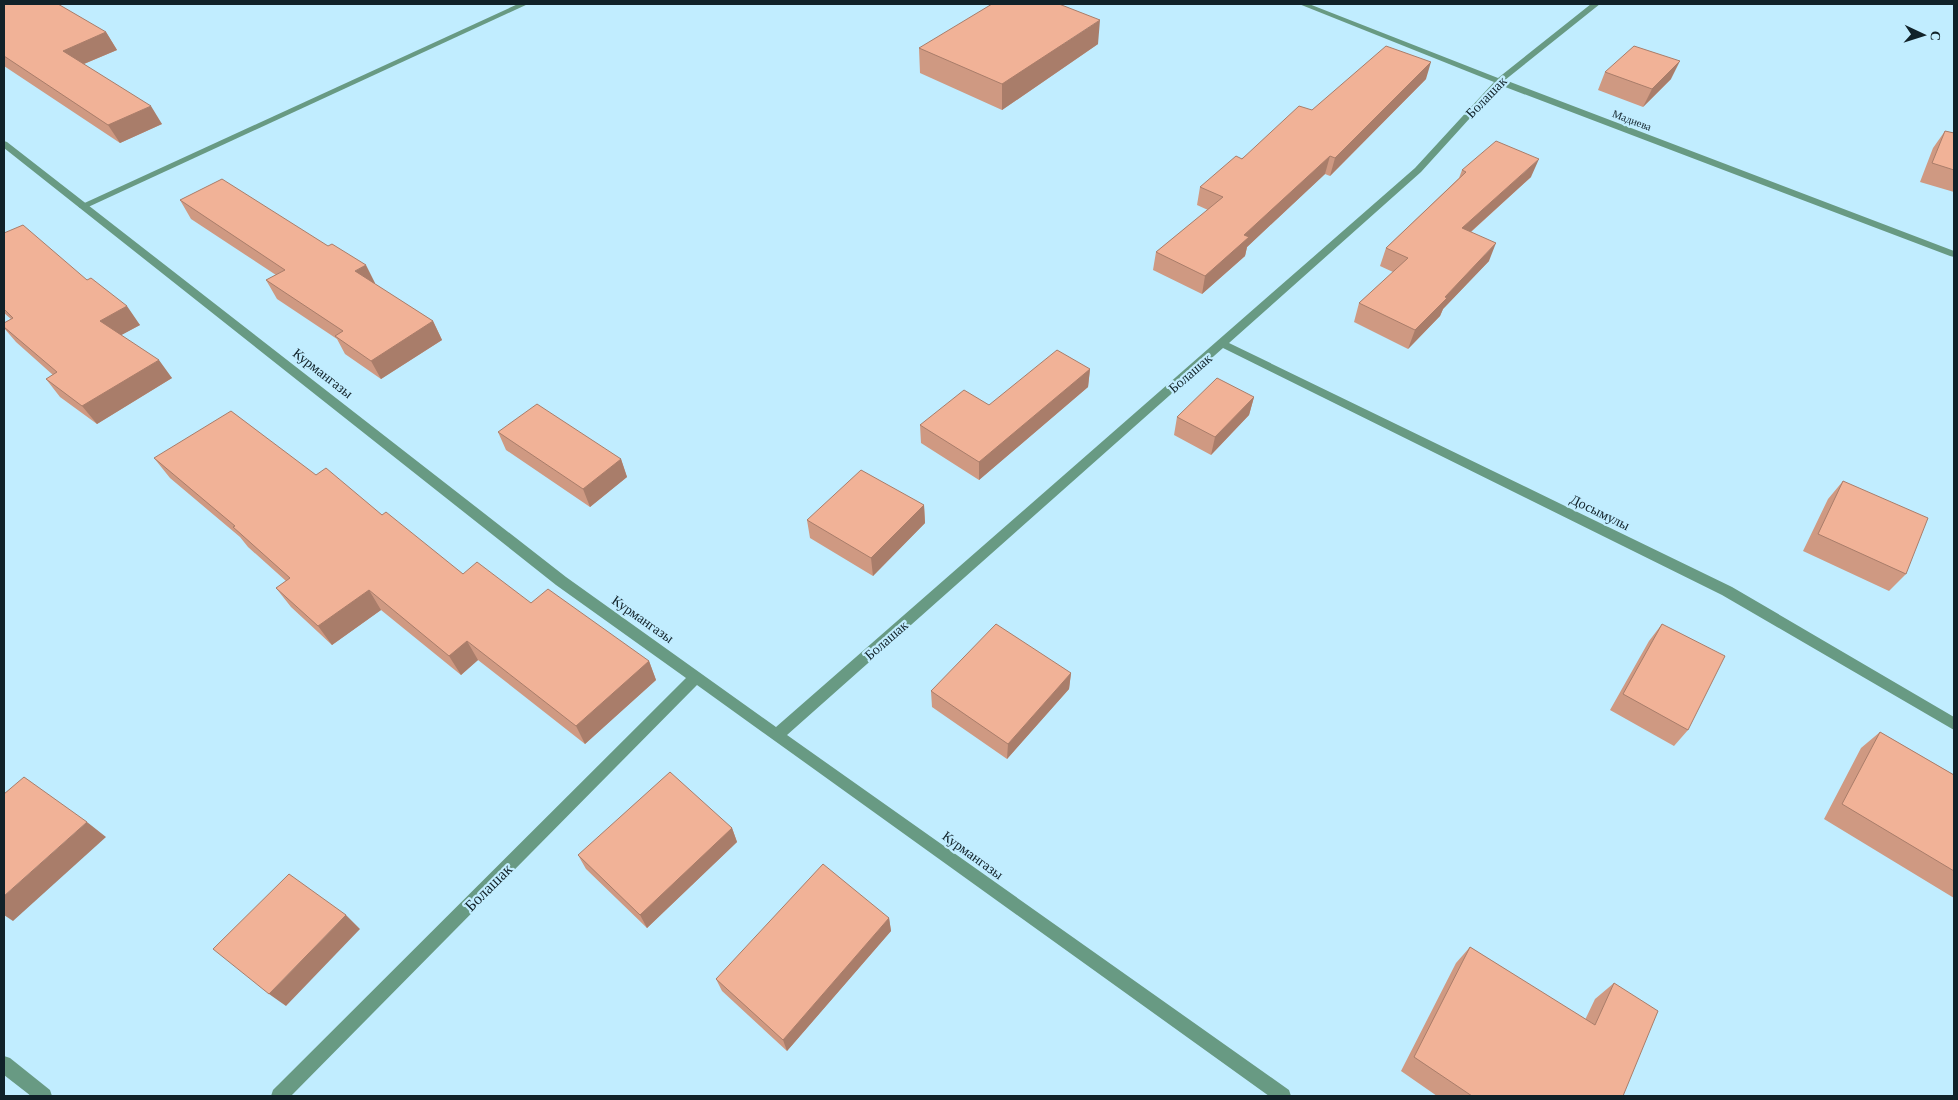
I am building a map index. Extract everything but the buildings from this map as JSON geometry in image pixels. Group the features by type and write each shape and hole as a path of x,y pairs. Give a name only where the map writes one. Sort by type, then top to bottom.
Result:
{"street":[{"path":"83,206 524,4"},
{"name":"Мадиева","path":"1304,4 1499,81 1954,254"},
{"name":"Болашак","path":"777,735 1223,344 1418,170 1499,81 1596,4"},
{"name":"Курмангазы","path":"4,144 561,581 1283,1096"},
{"name":"Досымулы","path":"1223,344 1726,591 1954,724"},
{"name":"Болашак","path":"279,1096 696,677"},
{"path":"4,1064 44,1096"}]}
